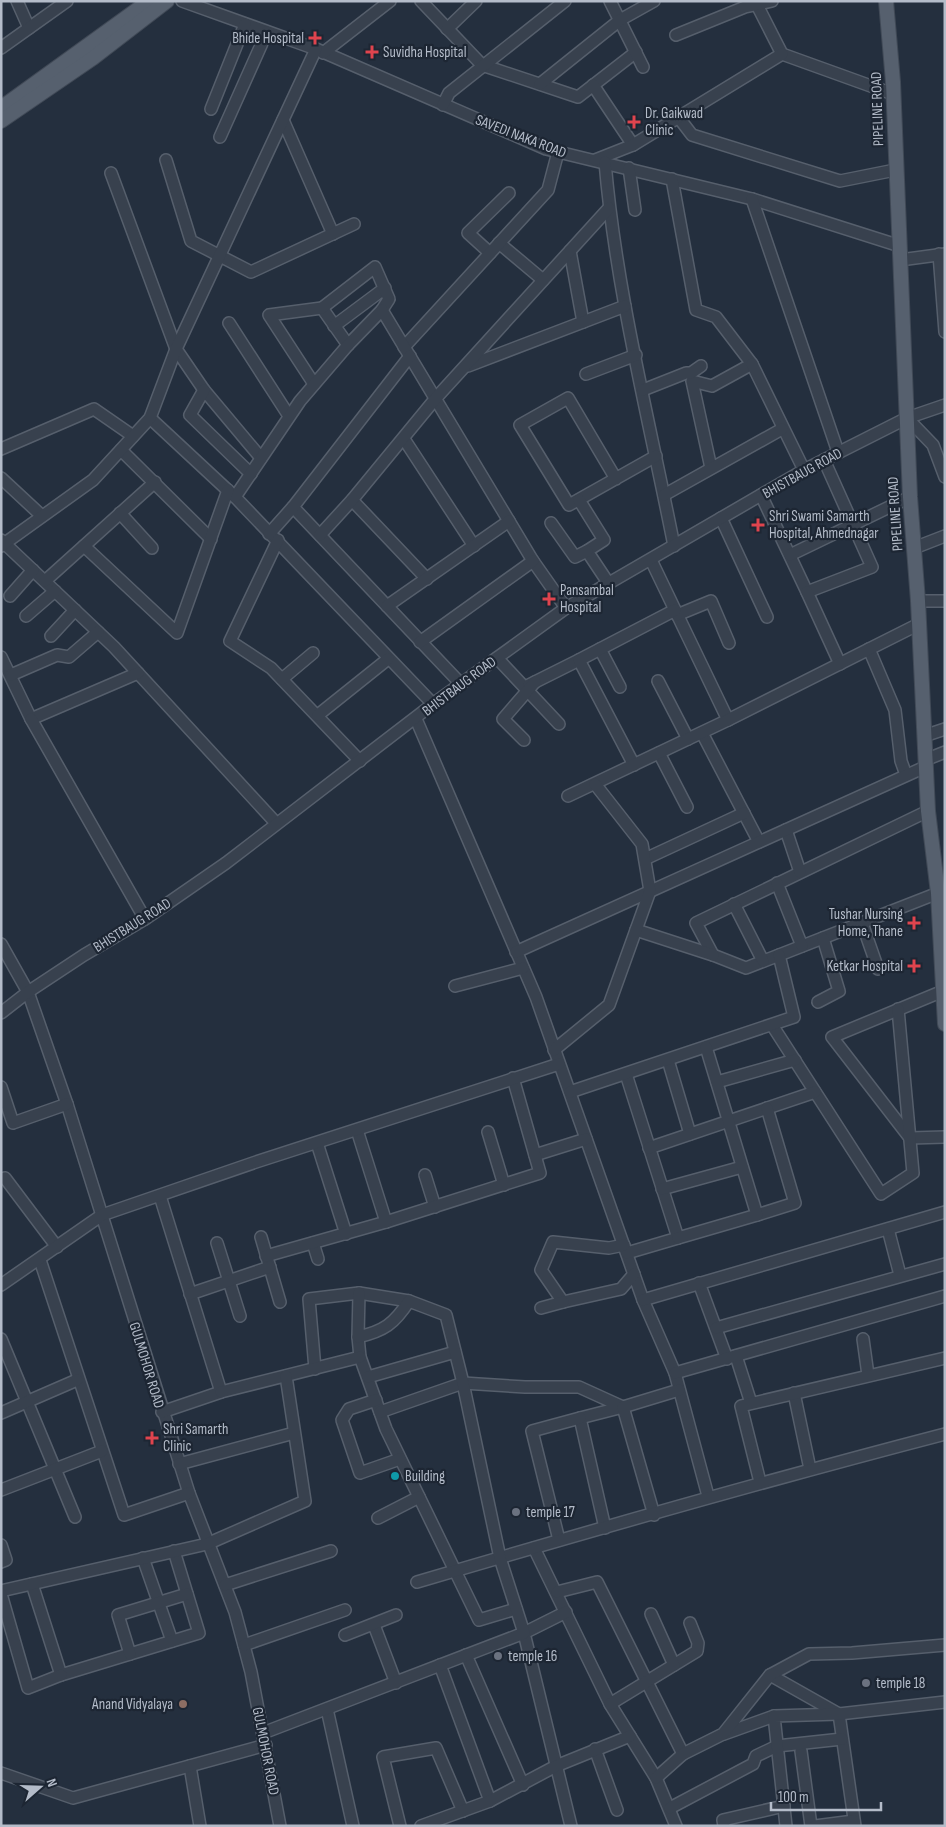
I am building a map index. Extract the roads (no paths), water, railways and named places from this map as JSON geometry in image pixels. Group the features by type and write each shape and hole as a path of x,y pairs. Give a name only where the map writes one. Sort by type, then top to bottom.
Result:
{"main road":[{"path":"1,108 150,1"},
{"path":"1,121 107,48 167,1"},
{"name":"PIPELINE ROAD","path":"886,1 893,94 910,497 918,601 925,763 928,811 942,919 945,1024"}],"street":[{"path":"17,1 29,28"},
{"path":"1,48 67,1"},
{"name":"SAVEDI NAKA ROAD","path":"182,1 319,51 558,152 752,199 900,253"},
{"path":"276,824 138,673 45,581 2,543 93,480 150,418 176,348 283,120 319,51 390,1"},
{"path":"421,1 482,65 578,97 636,52"},
{"path":"447,29 476,1"},
{"path":"610,1 642,67"},
{"path":"540,84 620,20 654,1"},
{"path":"676,35 756,3 772,1"},
{"path":"443,105 449,93 561,2"},
{"path":"756,3 782,54 893,94"},
{"path":"211,108 245,24"},
{"path":"220,137 268,32"},
{"path":"593,161 633,145 782,54"},
{"path":"593,85 633,145"},
{"path":"679,118 692,135 840,181 895,170"},
{"path":"283,120 333,234"},
{"path":"360,761 271,668 230,641 274,537 294,507 407,352 490,253 548,190 558,152"},
{"path":"166,160 191,241 251,272 354,224"},
{"path":"605,162 609,208 625,306 674,546"},
{"path":"630,168 635,210"},
{"path":"111,173 176,348 204,390 260,458"},
{"path":"672,179 696,310 716,317 752,364 782,429 804,470"},
{"path":"490,253 468,233 509,193"},
{"path":"752,199 838,452"},
{"path":"320,535 404,439 436,398 609,208"},
{"path":"499,243 544,280"},
{"path":"570,251 583,322"},
{"path":"900,253 942,254 945,332"},
{"path":"84,546 177,633 211,539 232,494 250,474 314,384 382,310 389,299 375,267 322,308 269,315 314,384"},
{"path":"334,326 384,288"},
{"path":"465,367 625,306"},
{"path":"322,308 348,345"},
{"path":"382,310 533,561 566,608"},
{"path":"229,324 290,416"},
{"path":"586,374 636,355"},
{"path":"643,390 686,373 712,386 752,364"},
{"path":"692,377 701,366"},
{"path":"692,377 711,468"},
{"path":"204,390 190,415 250,474"},
{"path":"616,479 568,398 520,425 569,505 579,500 616,479 656,456"},
{"name":"BHISTBAUG ROAD","path":"1,1013 28,992 84,955 145,920 226,863 416,719 432,704 566,608 804,470 907,418 945,405"},
{"path":"1,449 94,409 133,436"},
{"path":"150,418 232,494 432,704"},
{"path":"907,418 933,445 945,477"},
{"path":"664,495 782,429"},
{"path":"404,439 474,546"},
{"path":"121,450 211,539"},
{"path":"808,592 872,567 824,460"},
{"path":"1,478 42,516"},
{"path":"45,581 155,482"},
{"path":"761,495 808,592 840,664"},
{"path":"790,555 910,497"},
{"path":"352,500 427,579"},
{"path":"551,523 575,557 604,540 579,500"},
{"path":"294,507 461,684"},
{"path":"120,513 152,548"},
{"path":"721,518 767,617"},
{"path":"387,606 509,521"},
{"path":"914,548 945,536"},
{"path":"587,551 609,584"},
{"path":"650,560 728,720"},
{"path":"420,642 533,561"},
{"path":"10,596 33,570"},
{"path":"26,616 55,591"},
{"path":"918,601 945,601"},
{"path":"524,740 503,719 529,687 600,649 676,613 711,602 729,643"},
{"path":"51,636 75,610"},
{"path":"568,796 702,733 919,624"},
{"path":"11,675 57,656 69,657 98,632"},
{"path":"600,649 620,687"},
{"path":"869,649 896,710 901,761 906,775"},
{"path":"282,679 313,653"},
{"path":"1,657 31,719 145,920"},
{"path":"498,658 529,687 559,724"},
{"path":"318,715 388,659"},
{"path":"579,660 634,765"},
{"path":"31,719 138,673"},
{"path":"658,681 688,739"},
{"path":"416,719 516,952 570,1092 643,1300 674,1373 708,1496"},
{"path":"924,736 945,729"},
{"path":"702,733 759,842"},
{"path":"516,952 906,775 945,752"},
{"path":"659,753 687,807"},
{"path":"554,1050 610,1005 650,891 642,844 596,784"},
{"path":"713,955 696,923 928,811"},
{"path":"645,859 744,813"},
{"path":"786,830 800,872"},
{"path":"777,884 802,946"},
{"path":"636,930 713,955 746,968 938,893"},
{"path":"734,904 763,961"},
{"path":"862,923 878,970"},
{"path":"818,1002 839,992 823,938"},
{"name":"GULMOHOR ROAD","path":"1,944 28,992 102,1215 188,1493 225,1585 244,1645 280,1826"},
{"path":"570,1092 794,1017 779,955"},
{"path":"455,986 522,968"},
{"path":"910,1138 832,1038 943,991"},
{"path":"772,1024 881,1194 913,1173 898,1009"},
{"path":"706,1047 757,1214"},
{"path":"668,1060 690,1134"},
{"path":"717,1082 795,1060"},
{"path":"1,1284 40,1260 102,1215 559,1064"},
{"path":"626,1074 678,1238"},
{"path":"190,1294 229,1280 313,1243 540,1174 513,1078"},
{"path":"1,1087 13,1123 66,1104"},
{"path":"649,1148 815,1092"},
{"path":"563,1302 541,1270 553,1242 625,1249 678,1238 795,1203 767,1108"},
{"path":"357,1130 386,1222"},
{"path":"488,1132 504,1185"},
{"path":"910,1138 945,1137"},
{"path":"535,1155 586,1139"},
{"path":"317,1143 346,1234"},
{"path":"662,1189 742,1167"},
{"path":"425,1175 435,1206"},
{"path":"5,1178 57,1247"},
{"path":"160,1196 221,1392"},
{"path":"643,1300 945,1212"},
{"path":"888,1229 900,1275"},
{"path":"261,1237 280,1302"},
{"path":"217,1243 240,1316"},
{"path":"313,1243 318,1260"},
{"path":"40,1260 124,1515 188,1493"},
{"path":"716,1328 900,1275 945,1264"},
{"path":"541,1308 621,1289 634,1274"},
{"path":"699,1283 716,1328 751,1403"},
{"path":"359,1293 358,1337 360,1358 400,1459 479,1620 516,1608"},
{"path":"315,1369 310,1299 359,1293 409,1301 446,1314 463,1383 500,1558 524,1633 571,1826"},
{"path":"674,1373 945,1296"},
{"path":"358,1337 385,1330 400,1315 409,1301"},
{"path":"863,1338 868,1375"},
{"path":"1,1339 29,1402 75,1517"},
{"path":"368,1377 455,1352"},
{"path":"162,1412 221,1392 360,1358"},
{"path":"760,1482 741,1406 945,1358"},
{"path":"174,1551 199,1633 61,1675 28,1688 1,1593 32,1584 143,1558 174,1551 207,1544 305,1501 286,1376"},
{"path":"1,1413 78,1380"},
{"path":"380,1412 463,1383 525,1387 579,1387 623,1407 654,1515"},
{"path":"559,1540 532,1431 679,1390"},
{"path":"794,1392 810,1469"},
{"path":"376,1400 349,1409 342,1420 360,1473 400,1459"},
{"path":"580,1418 605,1528"},
{"path":"179,1464 294,1433"},
{"path":"417,1582 559,1540 654,1515 708,1496 945,1434"},
{"path":"1,1490 55,1471 102,1451"},
{"path":"378,1518 419,1497"},
{"path":"1,1545 6,1560 1,1562"},
{"path":"534,1548 610,1704 656,1778 676,1826"},
{"path":"225,1585 331,1550"},
{"path":"143,1558 172,1641"},
{"path":"557,1592 597,1582 683,1754"},
{"path":"32,1584 61,1675"},
{"path":"130,1654 118,1615 187,1594"},
{"path":"244,1645 345,1610"},
{"path":"1,1773 73,1798 190,1766 264,1739 326,1709 524,1633 566,1612"},
{"path":"651,1614 674,1665"},
{"path":"345,1635 396,1615"},
{"path":"610,1704 697,1651 698,1643 690,1623"},
{"path":"374,1625 396,1682"},
{"path":"724,1734 770,1675 809,1654 852,1653 945,1645"},
{"path":"466,1656 523,1785"},
{"path":"440,1665 490,1801"},
{"path":"770,1675 839,1714"},
{"path":"656,1778 683,1754 724,1734 774,1716 839,1714 945,1702"},
{"path":"326,1709 353,1826"},
{"path":"801,1751 813,1826 854,1823 839,1714"},
{"path":"774,1716 786,1826"},
{"path":"421,1826 490,1801 556,1766 630,1736"},
{"path":"670,1808 753,1764 756,1756 777,1746 842,1739"},
{"path":"400,1826 383,1757 436,1748 463,1811"},
{"path":"595,1749 617,1810"},
{"path":"190,1766 200,1826"},
{"path":"724,1826 722,1820 784,1806"}],"place":[{"name":"Bhide Hospital","path":"315,38"},
{"name":"Suvidha Hospital","path":"372,52"},
{"name":"Dr. Gaikwad Clinic","path":"634,122"},
{"name":"Shri Swami Samarth Hospital, Ahmednagar","path":"758,525"},
{"name":"Pansambal Hospital","path":"549,599"},
{"name":"Tushar Nursing Home, Thane","path":"914,923"},
{"name":"Ketkar Hospital","path":"914,966"},
{"name":"Shri Samarth Clinic","path":"152,1438"},
{"name":"Building","path":"395,1476"},
{"name":"temple 17","path":"516,1512"},
{"name":"temple 16","path":"498,1656"},
{"name":"temple 18","path":"866,1683"},
{"name":"Anand Vidyalaya","path":"183,1704"}]}
